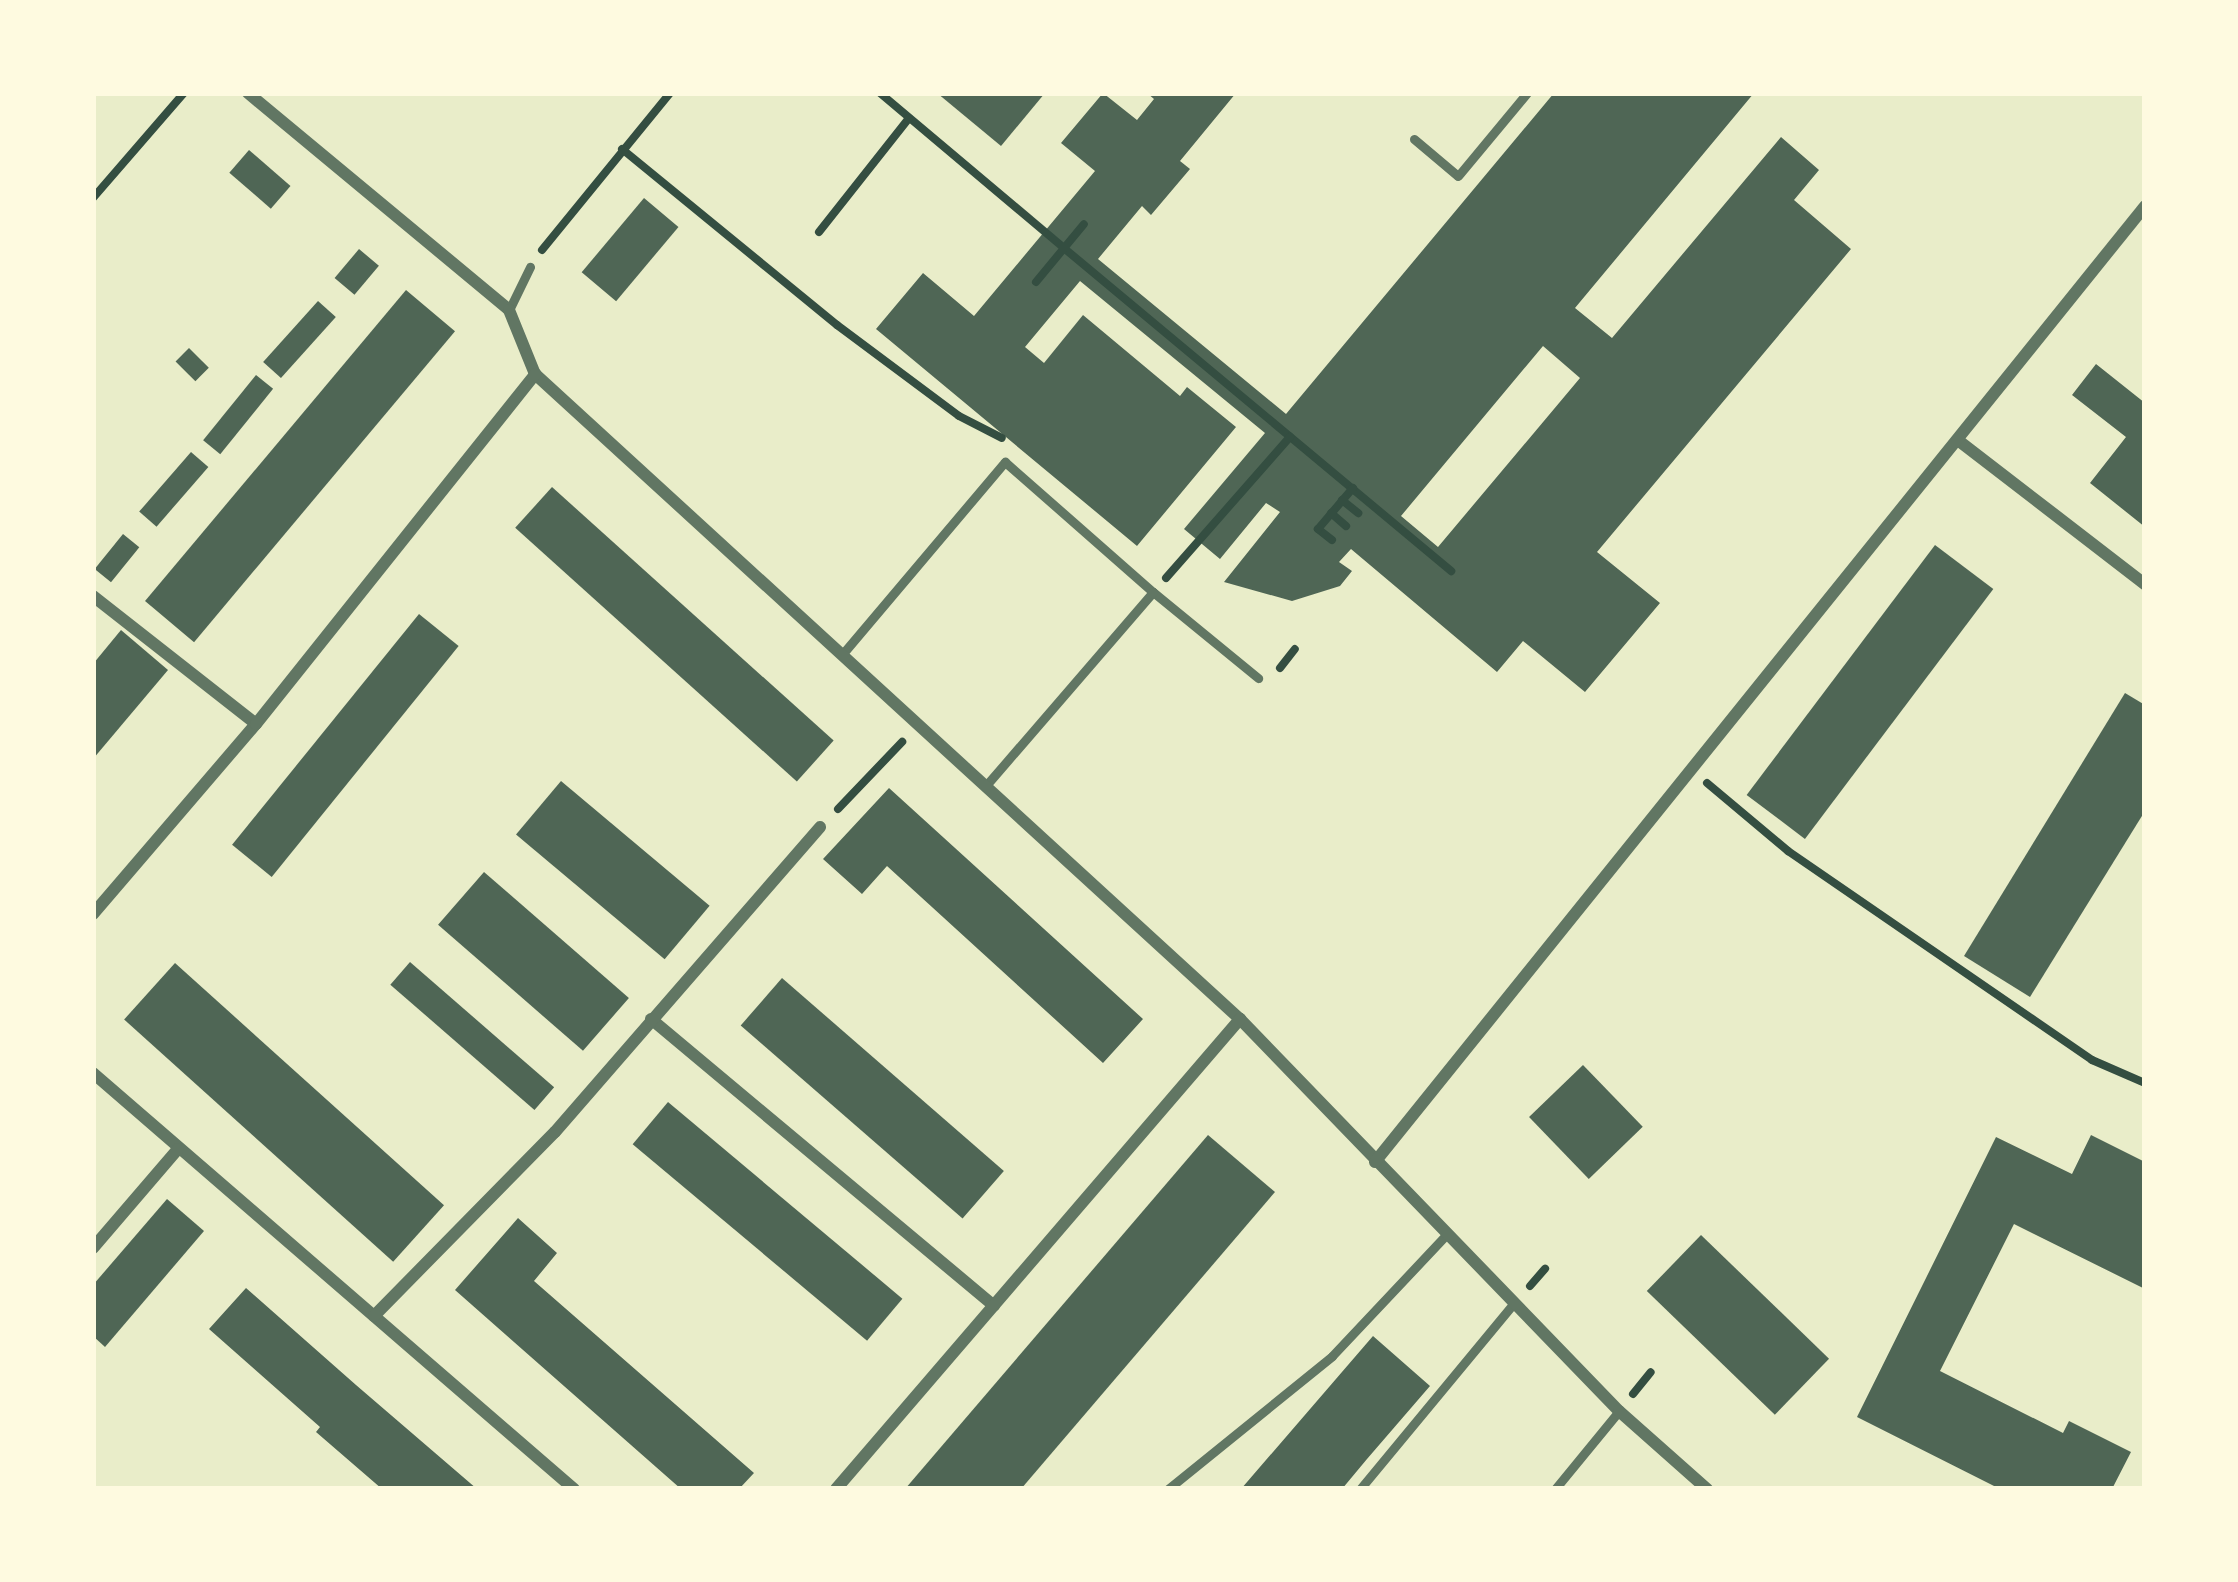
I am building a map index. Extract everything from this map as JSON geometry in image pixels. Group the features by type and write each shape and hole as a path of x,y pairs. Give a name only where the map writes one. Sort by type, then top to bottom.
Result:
{"street":[{"path":"248,93 508,310 535,374 922,721 1240,1019 1619,1411 1707,1489"},
{"path":"1375,1162 2145,206"},
{"path":"93,914 256,724 535,374"},
{"path":"1960,441 2145,584"},
{"path":"93,596 256,724"},
{"path":"374,1316 555,1132 820,827"},
{"path":"651,1019 994,1306"},
{"path":"836,1489 1240,1019"},
{"path":"93,1073 574,1489"},
{"path":"93,1248 178,1149"}],"lane":[{"path":"1414,139 1458,176 1527,93"},
{"path":"508,310 530,267"},
{"path":"845,651 1005,462 1258,678"},
{"path":"988,784 1153,592"},
{"path":"1168,1489 1331,1356 1446,1235"},
{"path":"1360,1489 1514,1304"},
{"path":"1555,1489 1619,1411"}],"path":[{"path":"93,198 184,93"},
{"path":"530,267 670,93"},
{"path":"880,93 1451,571"},
{"path":"819,232 909,118"},
{"path":"622,149 959,416 1013,447"},
{"path":"1036,282 1084,224"},
{"path":"1153,592 1290,436"},
{"path":"1332,540 1318,529 1353,488"},
{"path":"1342,500 1358,513"},
{"path":"1331,513 1346,526"},
{"path":"1151,561 1184,589"},
{"path":"1262,656 1278,670 1295,649"},
{"path":"820,827 922,721"},
{"path":"1692,772 1788,851 2036,1022 2145,1083"}],"building":[{"path":"937,93 1045,93 1001,146"},
{"path":"1103,93 1137,120 1154,99 1147,93 1236,93 1180,161 1190,169 1151,215 1142,206 1098,259 1286,414 1554,93 1754,93 1575,308 1612,338 1781,137 1819,170 1794,200 1851,249 1597,552 1660,603 1585,692 1523,641 1497,672 1351,549 1339,562 1352,571 1340,586 1292,601 1224,582 1280,512 1266,503 1220,559 1184,529 1265,433 1080,281 1025,347 1044,363 1083,315 1180,396 1187,387 1236,427 1137,546 876,329 923,273 974,316 1095,171 1061,143","holes":["1543,346 1580,378 1438,547 1401,516"]},
{"path":"249,150 291,186 271,209 229,173"},
{"path":"644,198 678,227 616,301 582,272"},
{"path":"359,249 379,266 354,295 335,278"},
{"path":"406,290 455,331 194,642 145,601"},
{"path":"318,301 336,317 281,378 263,362"},
{"path":"189,348 209,368 195,381 176,361"},
{"path":"2096,364 2145,403 2145,527 2090,483 2126,437 2072,395"},
{"path":"256,375 273,389 220,454 203,440"},
{"path":"191,452 208,467 157,527 139,512"},
{"path":"552,487 834,741 797,781 515,528"},
{"path":"123,534 139,547 111,582 95,569"},
{"path":"1935,545 1993,589 1805,839 1747,795"},
{"path":"419,614 459,646 272,877 232,845"},
{"path":"121,630 168,670 93,759 93,664"},
{"path":"2125,693 2145,705 2145,811 2030,997 1964,956"},
{"path":"561,781 710,906 665,959 516,835"},
{"path":"889,788 1143,1019 1103,1063 887,866 862,894 823,859"},
{"path":"484,872 629,998 583,1051 438,925"},
{"path":"410,962 554,1087 534,1110 390,985"},
{"path":"175,963 444,1205 393,1262 124,1019"},
{"path":"782,978 1004,1171 963,1218 741,1026"},
{"path":"1583,1065 1643,1127 1589,1179 1529,1117"},
{"path":"668,1102 902,1299 867,1341 633,1144"},
{"path":"1208,1135 1275,1192 1021,1489 905,1489"},
{"path":"2091,1135 2145,1162 2145,1289 2014,1224 1940,1371 2063,1433 2069,1421 2131,1452 2112,1489 2000,1489 1857,1417 1996,1137 2072,1174"},
{"path":"167,1199 204,1231 105,1347 93,1336 93,1285"},
{"path":"518,1218 557,1253 534,1281 754,1473 739,1489 681,1489 455,1290"},
{"path":"1701,1235 1829,1359 1775,1415 1647,1291"},
{"path":"246,1288 477,1489 382,1489 316,1432 320,1427 209,1329"},
{"path":"1373,1336 1430,1386 1342,1489 1241,1489"}]}
